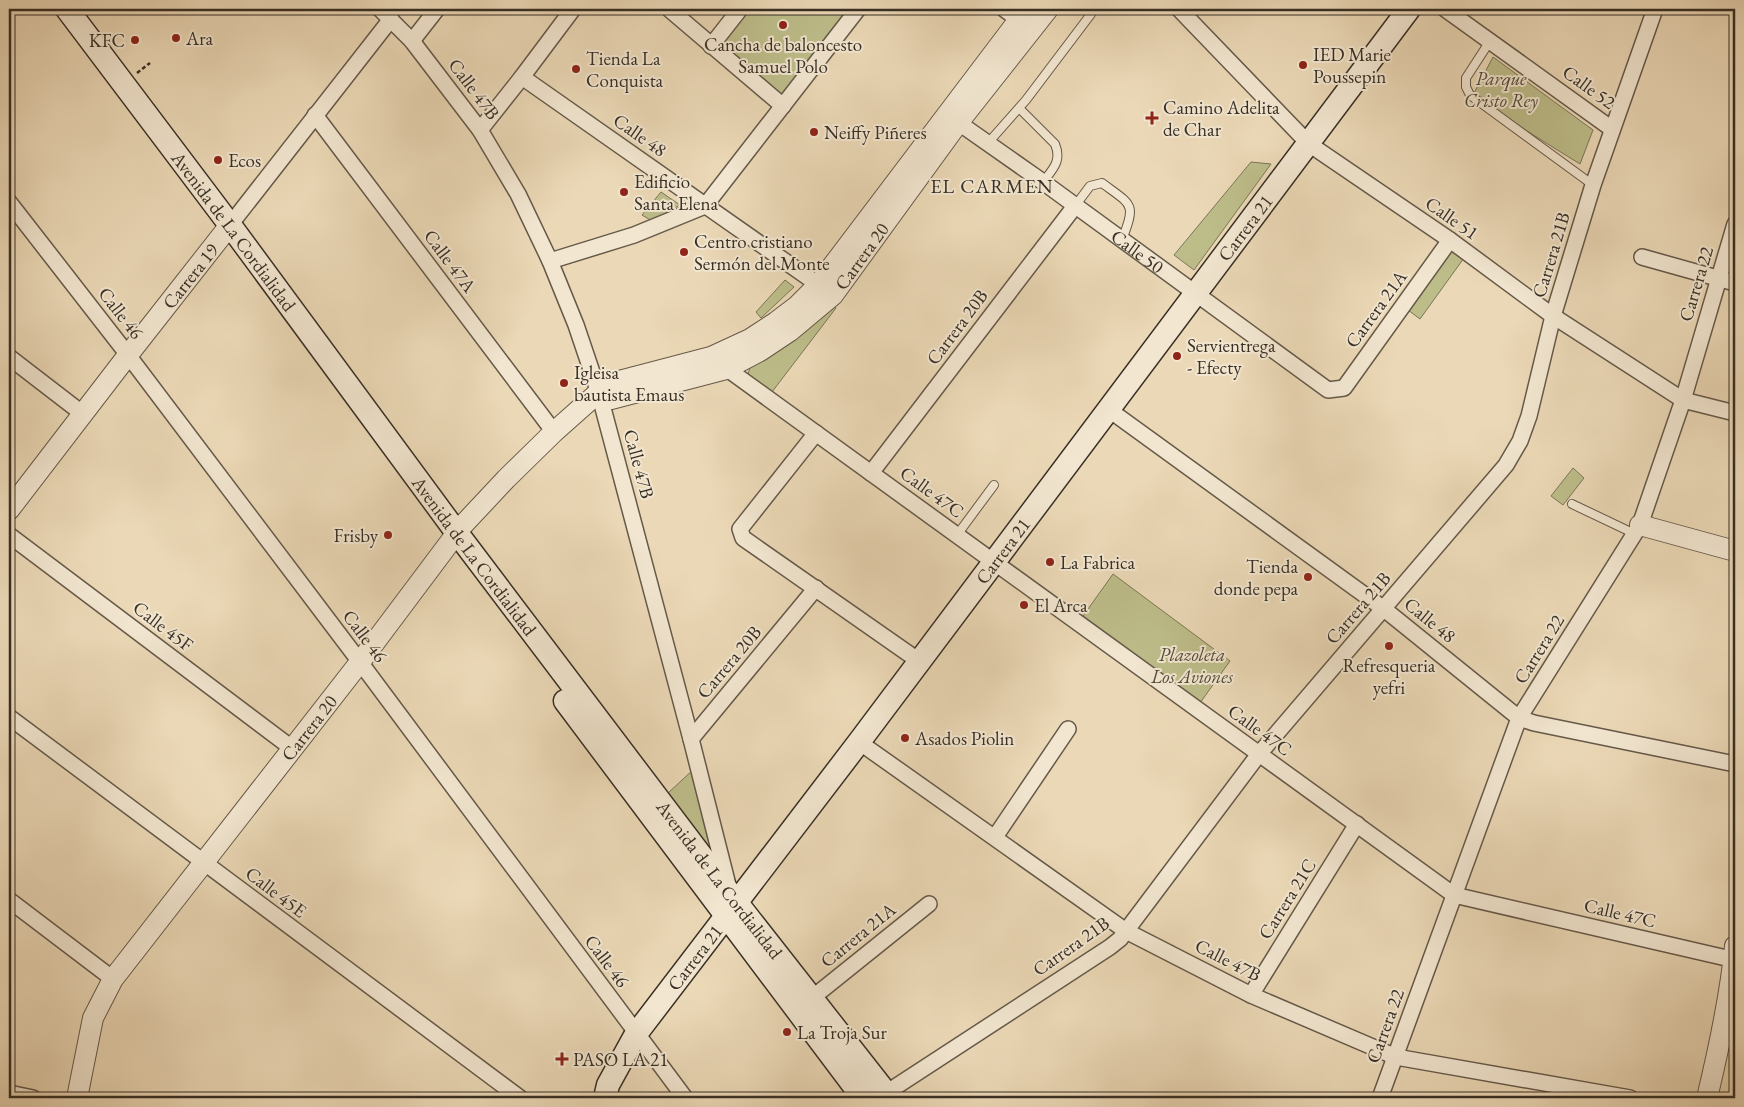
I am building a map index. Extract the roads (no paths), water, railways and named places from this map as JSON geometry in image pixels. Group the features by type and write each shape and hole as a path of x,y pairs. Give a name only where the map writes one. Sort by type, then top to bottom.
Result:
{"main road":[{"name":"Avenida de La Cordialidad","path":"51,9 226,230"},
{"name":"Avenida de La Cordialidad","path":"67,9 452,539 731,904 863,1098"},
{"name":"Carrera 21","path":"605,1098 608,1085 636,1034 731,904 859,742 1409,9"},
{"name":"Avenida de La Cordialidad","path":"731,904 812,998 888,1095"}],"street":[{"path":"412,42 437,9"},
{"path":"480,130 572,9"},
{"path":"669,9 783,106"},
{"path":"711,46 740,9"},
{"path":"550,261 634,235 705,206 858,9"},
{"name":"Carrera 20","path":"77,1098 93,1018 113,979 293,749 452,539 506,479 554,432 608,384 719,363 760,351 790,331 825,290 952,118 1048,9"},
{"name":"Calle 51","path":"1179,9 1308,144 1450,240 1552,316 1682,400 1735,413"},
{"name":"Calle 52","path":"1444,9 1612,129"},
{"name":"Carrera 21B","path":"888,1095 1110,947 1126,931 1259,754 1506,465 1520,440 1529,416 1552,316 1612,129 1655,9"},
{"name":"Carrera 20","path":"952,118 1016,12"},
{"name":"Carrera 19","path":"9,510 315,115 385,14"},
{"name":"Calle 47B","path":"385,14 412,42 480,130 518,194 550,261 576,325 599,393 691,739 731,904"},
{"name":"Calle 48","path":"522,77 825,290"},
{"name":"Calle 47A","path":"315,115 554,432"},
{"name":"Calle 50","path":"952,118 1328,390"},
{"name":"Calle 46","path":"9,202 128,355 360,662 685,1098"},
{"name":"Carrera 20B","path":"871,473 1075,206"},
{"name":"Carrera 22","path":"1380,1098 1519,718 1638,529 1682,400 1735,224"},
{"name":"Carrera 21A","path":"1328,390 1344,388 1450,240"},
{"path":"1642,257 1735,283"},
{"path":"9,357 83,414"},
{"name":"Calle 47C","path":"719,363 1454,894 1735,955"},
{"name":"Calle 48","path":"1108,409 1384,608 1519,718 1534,724 1735,764"},
{"path":"816,433 740,529 743,538 919,661"},
{"path":"1638,529 1735,552"},
{"name":"Calle 45F","path":"9,535 293,749"},
{"name":"Carrera 20B","path":"691,739 816,588"},
{"name":"Calle 45E","path":"9,717 520,1098"},
{"path":"995,837 1068,729"},
{"name":"Calle 47B","path":"859,742 1126,931 1251,994 1396,1057 1630,1098"},
{"name":"Carrera 21C","path":"1251,994 1357,824"},
{"path":"9,900 113,979"},
{"name":"Carrera 21A","path":"812,998 929,904"},
{"path":"1708,1098 1720,1044 1735,955"},
{"path":"9,1093 33,1098"}],"lane":[{"path":"988,143 1019,108 1091,14 1091,9"},
{"path":"1490,41 1466,78 1466,87 1470,95 1593,186"},
{"path":"1019,108 1056,144 1059,152 1058,161 1043,182"},
{"path":"1075,206 1090,186 1102,183 1127,202 1131,215 1122,240"},
{"path":"957,535 994,485"},
{"path":"1572,504 1638,529"}],"place":[{"name":"Cancha de baloncesto Samuel Polo","path":"783,25"},
{"name":"Ara","path":"176,38"},
{"name":"KFC","path":"135,40"},
{"name":"IED Marie Poussepin","path":"1303,65"},
{"name":"Tienda La Conquista","path":"576,69"},
{"name":"Camino Adelita de Char","path":"1152,118"},
{"name":"Neiffy Piñeres","path":"814,132"},
{"name":"Ecos","path":"218,160"},
{"name":"Edificio Santa Elena","path":"624,192"},
{"name":"Centro cristiano Sermón del Monte","path":"684,252"},
{"name":"Servientrega - Efecty","path":"1177,356"},
{"name":"Igleisa bautista Emaus","path":"564,383"},
{"name":"Frisby","path":"388,535"},
{"name":"La Fabrica","path":"1050,562"},
{"name":"Tienda donde pepa","path":"1308,577"},
{"name":"El Arca","path":"1024,605"},
{"name":"Refresqueria yefri","path":"1389,646"},
{"name":"Asados Piolin","path":"905,738"},
{"name":"La Troja Sur","path":"787,1032"},
{"name":"PASO LA 21","path":"562,1059"}],"district":[{"name":"EL CARMEN","path":"992,186"}],"park label":[{"name":"Parque Cristo Rey","path":"1501,89"},
{"name":"Plazoleta Los Aviones","path":"1192,665"}]}
